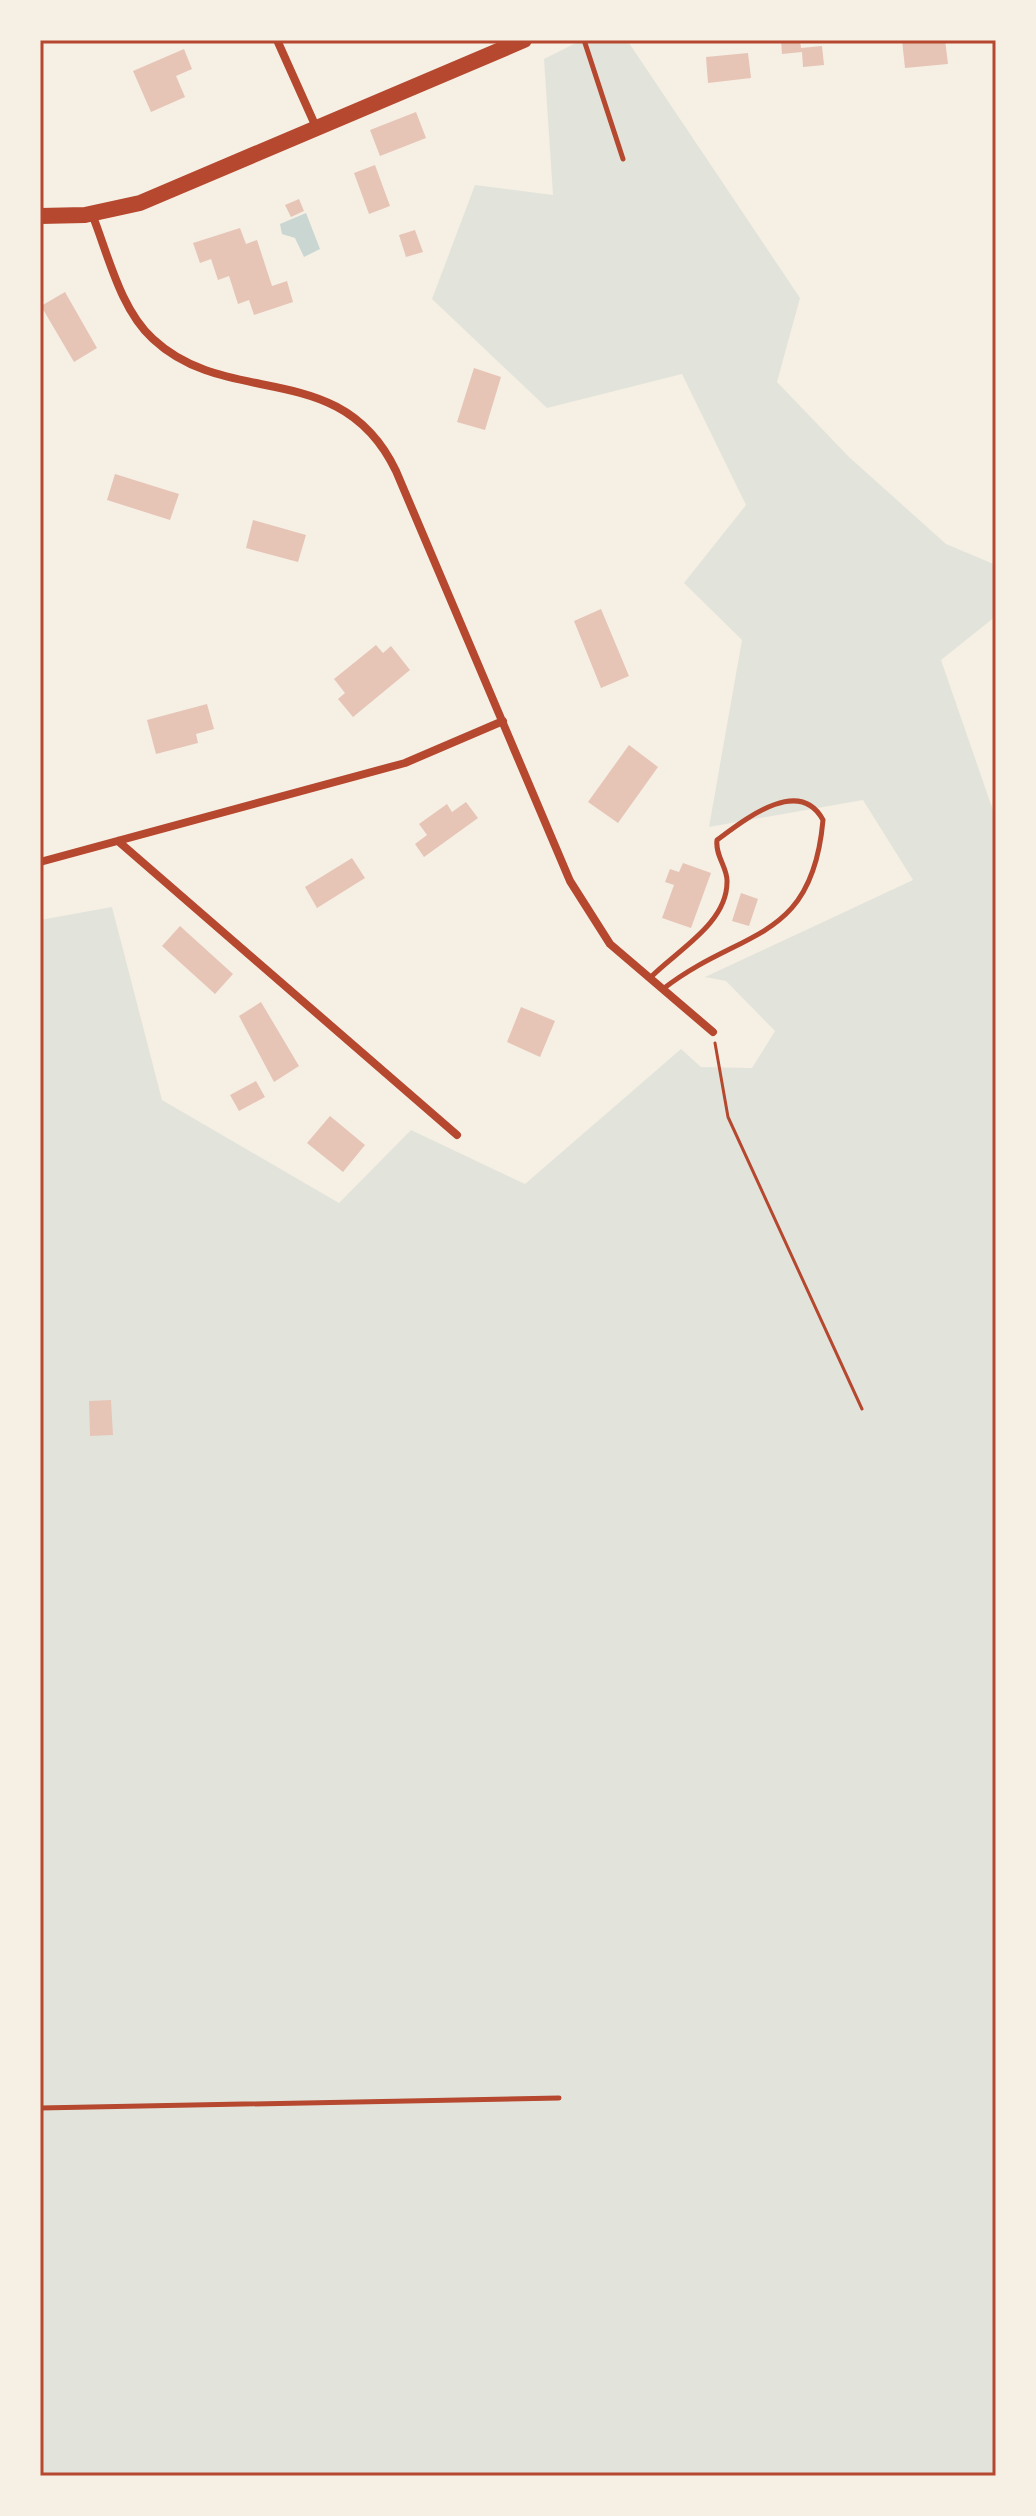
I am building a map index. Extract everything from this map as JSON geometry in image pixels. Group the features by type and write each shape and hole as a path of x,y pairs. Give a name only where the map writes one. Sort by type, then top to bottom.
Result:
{"main road":[{"path":"40,216 92,214 140,203 524,40"}],"street":[{"path":"277,40 316,127"},
{"path":"92,214 134,315 167,351 211,372 322,398 350,414 377,439 396,471 588,914 610,944 713,1032"},
{"path":"40,862 405,763 503,721"},
{"path":"118,841 457,1135"}],"lane":[{"path":"584,40 623,159"},
{"path":"650,978 696,938 718,911 728,879 716,850 717,840 757,810 801,801 812,806 823,820 822,833 799,903 754,940 692,966 662,989"},
{"path":"40,2108 559,2098"}],"path":[{"path":"713,1032 728,1117 862,1409"}],"shaded area":[{"path":"582,40 627,40 800,298 777,382 849,457 946,544 996,565 996,616 941,660 996,819 996,2476 40,2476 40,920 112,907 162,1100 339,1203 411,1130 525,1184 681,1049 701,1067 752,1068 775,1031 726,981 705,977 913,880 863,800 709,827 742,640 684,583 746,505 682,374 547,408 432,299 475,185 553,195 544,59"},
{"path":"306,213 320,249 304,257 295,238 282,234 280,224"}],"building":[{"path":"781,40 800,40 801,48 822,46 824,65 803,67 802,52 782,54"},
{"path":"902,40 945,40 948,64 905,68"},
{"path":"184,49 192,69 176,76 185,97 151,112 133,71"},
{"path":"748,53 751,78 708,83 706,57"},
{"path":"416,112 426,138 380,156 370,130"},
{"path":"375,165 390,206 369,214 354,173"},
{"path":"299,199 304,211 291,217 285,205"},
{"path":"240,228 246,244 257,240 272,286 287,281 293,302 254,315 249,300 238,304 229,276 218,280 211,259 200,263 193,243"},
{"path":"415,230 423,252 406,257 399,235"},
{"path":"65,292 97,348 74,362 41,306"},
{"path":"474,368 501,377 485,430 457,422"},
{"path":"115,474 179,494 170,520 107,500"},
{"path":"253,520 306,535 298,562 246,548"},
{"path":"601,609 629,676 601,688 574,621"},
{"path":"376,645 383,653 391,646 410,670 353,717 338,699 345,693 334,679"},
{"path":"207,704 214,729 196,734 198,743 156,754 147,720"},
{"path":"629,745 658,767 618,823 588,802"},
{"path":"466,802 478,818 424,857 415,844 427,835 419,824 447,804 452,812"},
{"path":"352,858 365,878 317,908 305,887"},
{"path":"683,863 711,873 691,928 662,918 674,885 665,882 670,869 679,872"},
{"path":"741,893 758,899 749,926 732,921"},
{"path":"180,926 233,974 215,994 162,946"},
{"path":"261,1002 299,1066 274,1082 239,1016"},
{"path":"521,1007 555,1021 540,1057 507,1042"},
{"path":"256,1081 265,1097 239,1111 230,1095"},
{"path":"330,1116 365,1145 343,1172 307,1143"},
{"path":"111,1400 113,1435 90,1436 89,1401"}]}
